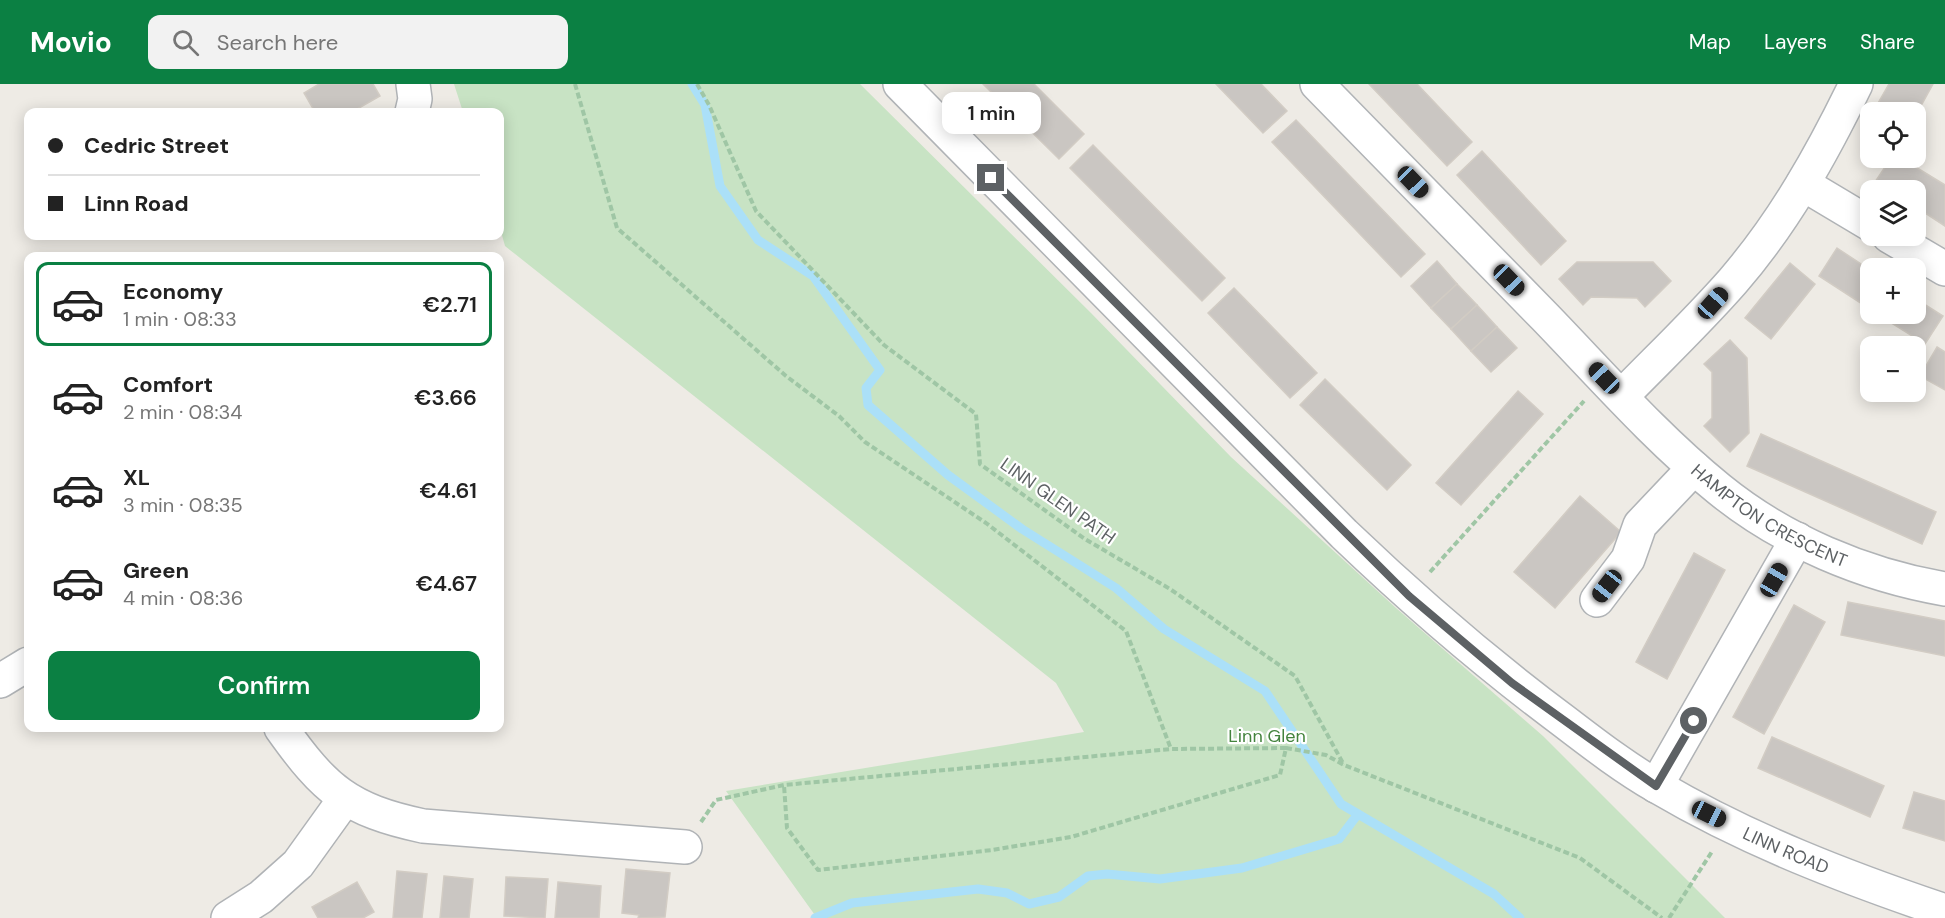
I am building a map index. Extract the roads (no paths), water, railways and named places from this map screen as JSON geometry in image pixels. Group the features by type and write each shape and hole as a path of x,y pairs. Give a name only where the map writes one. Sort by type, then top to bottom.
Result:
{"street":[{"path":"413,84 415,99 413,108"},
{"name":"LINN ROAD","path":"900,84 1335,526 1409,596 1512,683 1656,786 1729,824 1801,857 1881,890 1945,911"},
{"name":"HAMPTON CRESCENT","path":"1317,84 1694,468 1741,506 1797,539 1854,564 1887,576 1945,589"},
{"path":"1613,387 1733,281 1803,184 1856,84"},
{"path":"1803,184 1860,218"},
{"path":"1906,246 1945,269"},
{"path":"1597,600 1628,559 1640,525 1694,468"},
{"path":"1656,786 1797,539"},
{"path":"0,681 24,666"},
{"path":"284,732 314,771 344,800 383,817 423,826 685,847"},
{"path":"228,918 261,897 298,864 344,800"}],"waterway":[{"path":"692,84 705,105 720,186 758,240 813,276 880,370 866,388 868,405 948,475 1022,529 1116,588 1164,629 1265,691 1341,804 1494,894 1520,918"},
{"path":"815,918 852,903 978,889 1007,893 1029,904 1059,897 1088,876 1107,874 1160,879 1242,868 1339,839 1358,814"}],"park label":[{"name":"Linn Glen","path":"1267,736"}]}
